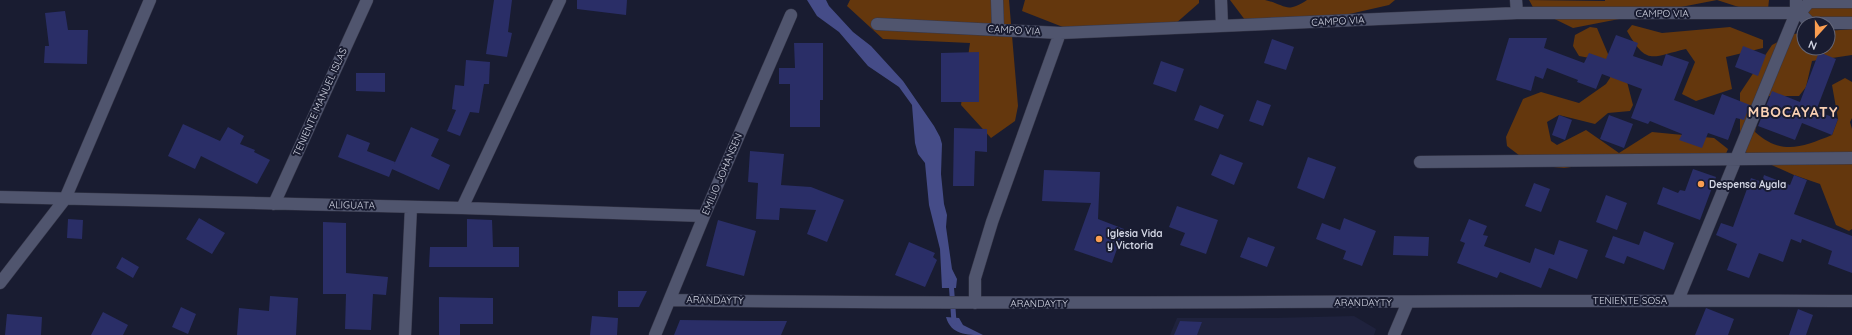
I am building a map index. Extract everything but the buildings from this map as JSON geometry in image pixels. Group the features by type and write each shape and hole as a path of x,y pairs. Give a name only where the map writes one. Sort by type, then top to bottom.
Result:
{"street":[{"path":"0,283 65,199 150,0"},
{"name":"TENIENTE MANUEL ISLAS","path":"274,204 367,0"},
{"path":"462,208 560,0"},
{"path":"997,0 998,29"},
{"path":"1221,0 1222,26"},
{"path":"1516,0 1516,13"},
{"path":"1796,0 1798,13 1810,23 1852,23"},
{"path":"1678,300 1735,159 1798,13 1809,2 1852,2"},
{"name":"CAMPO VIA","path":"876,24 1060,33 1516,13 1798,13"},
{"name":"EMILIO JOHANSEN","path":"655,335 704,216 791,15"},
{"path":"971,303 975,278 992,222 1060,33"},
{"path":"1420,162 1852,158"},
{"name":"ALIGUATA","path":"0,197 462,208 704,216"},
{"path":"405,335 411,207"},
{"name":"ARANDAYTY","path":"670,300 930,303 1408,302"},
{"name":"TENIENTE SOSA","path":"1408,302 1678,300 1852,301"},
{"path":"1394,335 1408,302"}],"shaded area":[{"path":"850,0 1009,0 1018,106 1015,121 991,138 961,105 970,43 883,39 847,6"},
{"path":"1025,0 1199,0 1199,3 1175,24 1068,29 1022,11"},
{"path":"1230,0 1265,0 1286,7 1295,7 1307,0 1395,0 1389,5 1310,23 1248,24"},
{"path":"1529,0 1717,0 1573,28 1534,9"},
{"path":"1717,0 1769,0 1768,9 1754,12"},
{"path":"1809,8 1852,8 1852,17 1808,16 1807,11"},
{"path":"1632,25 1662,33 1730,27 1763,40 1763,48 1726,57 1732,89 1696,101 1682,94 1695,62 1686,49 1657,56 1645,54 1640,50 1627,31"},
{"path":"1590,27 1597,28 1608,54 1623,66 1633,105 1630,111 1608,113 1595,124 1559,115 1547,122 1551,141 1557,145 1586,130 1619,153 1652,132 1714,138 1728,149 1725,156 1652,156 1564,168 1532,165 1507,146 1506,137 1523,99 1541,92 1579,103 1606,84 1610,78 1612,62 1579,56 1573,46 1575,35"},
{"path":"1852,29 1852,55 1812,61 1806,87 1799,96 1768,96 1760,111 1755,132 1765,140 1783,147 1802,146 1832,135 1838,119 1832,85 1845,78 1852,82 1852,118 1850,122 1852,129 1852,229 1849,231 1836,225 1820,184 1794,175 1747,154 1740,141 1740,93 1772,45 1796,34 1796,56 1836,56 1836,30"},
{"path":"1354,316 1376,329 1374,335 1170,335 1177,318"}],"water":[{"path":"807,0 826,0 829,6 853,32 871,46 903,81 940,137 942,144 941,174 944,204 947,215 946,227 952,269 957,279 956,288 942,288 940,249 929,205 925,163 918,154 915,143 912,105 899,87 868,66 839,32 817,16"},
{"path":"946,317 959,318 963,325 983,335 960,333 948,323"}],"waterway":[{"path":"951,281 954,322"}],"place":[{"name":"Despensa Ayala","path":"1701,184"},
{"name":"Iglesia Vida y Victoria","path":"1099,239"}],"district":[{"name":"MBOCAYATY","path":"1793,112"}]}
